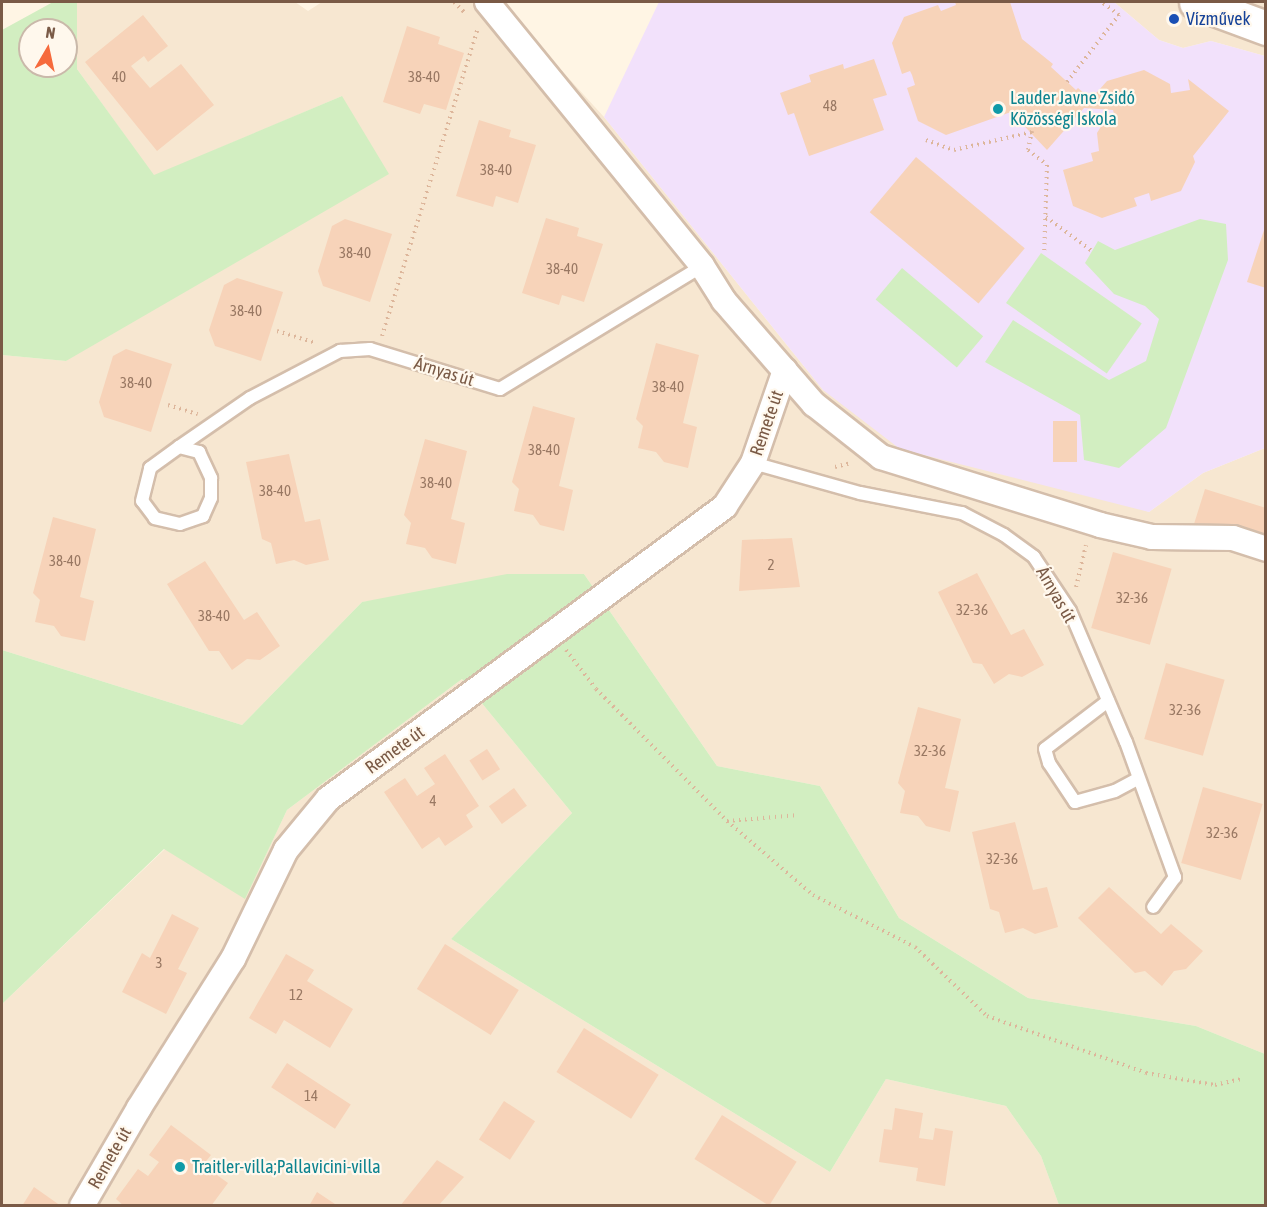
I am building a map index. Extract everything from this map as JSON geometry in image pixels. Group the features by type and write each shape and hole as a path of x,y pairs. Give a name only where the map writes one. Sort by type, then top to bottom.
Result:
{"main road":[{"path":"1196,2 1266,28"}],"street":[{"path":"487,2 702,266 724,301 814,404 880,457 1100,525 1152,537 1233,538 1266,549"},
{"name":"Remete út","path":"82,1206 138,1108 233,959 286,850 328,799 725,506 753,463 784,370"}],"lane":[{"name":"Árnyas út","path":"179,447 199,452 211,478 211,498 203,516 180,524 155,518 142,501 150,468 179,447 250,398 340,351 378,351 500,389 702,266"},
{"name":"Árnyas út","path":"753,463 860,493 962,513 1004,534 1034,556 1070,611 1108,701 1174,877 1153,907"},
{"path":"1108,701 1045,749 1049,763 1075,802 1115,791 1138,779"}],"path":[{"path":"1067,82 1119,15 1102,2"},
{"path":"378,351 478,27"},
{"path":"926,140 954,150 1032,131 1028,150 1047,165 1044,255"},
{"path":"1045,217 1092,251"},
{"path":"277,331 340,351"},
{"path":"168,405 219,420"},
{"path":"802,475 880,457"},
{"path":"1070,611 1085,551"},
{"path":"553,633 596,689 727,821 813,894 915,947 987,1016 1146,1073 1215,1085 1242,1079"},
{"path":"727,821 799,815"}],"shaded area":[{"path":"77,2 295,2 308,11 322,2 499,2 604,117 823,390 1149,512 1203,473 1265,448 1265,1054 1196,1026 1028,998 899,918 820,786 717,766 584,574 362,602 242,725 2,650 2,355 66,361 342,96 154,176 78,70"},
{"path":"659,2 1114,2 1159,40 1183,48 1211,41 1265,56 1265,448 1203,473 1149,512 900,449 823,390 604,117"},
{"path":"1114,2 1265,2 1265,56 1211,41 1183,48 1159,40"},
{"path":"462,679 572,813 451,939 830,1172 886,1079 1006,1106 1041,1156 1059,1205 2,1206 2,1004 165,849 245,898 287,810"}],"green space":[{"path":"53,2 77,2 77,18 24,18"},
{"path":"18,21 18,78 78,78 78,70 154,175 342,96 389,174 66,361 2,355 2,30"},
{"path":"1200,219 1226,224 1228,260 1166,428 1119,468 1084,460 1080,415 985,362 1013,320 1109,380 1146,361 1159,319 1145,306 1114,294 1085,263 1098,241 1115,250"},
{"path":"1041,253 1142,324 1107,374 1006,303"},
{"path":"902,268 983,336 957,368 876,299"},
{"path":"507,574 584,574 717,766 820,786 899,918 1028,998 1196,1026 1265,1054 1265,1205 1059,1205 1041,1156 1006,1106 886,1079 830,1172 451,939 572,813 462,679 287,810 245,899 164,849 2,1004 2,650 242,725 362,602"}],"building":[{"name":"Lauder Javne Zsidó Közösségi Iskola","path":"955,2 1010,2 1022,39 1053,64 1051,67 1076,90 1078,88 1091,99 1107,81 1144,70 1170,84 1171,93 1190,90 1188,79 1229,111 1193,156 1195,162 1181,191 1151,201 1149,193 1134,198 1137,206 1102,218 1073,206 1063,170 1093,161 1091,153 1099,151 1097,133 1105,120 1115,118 1113,110 1084,108 1047,150 1011,112 946,135 918,121 907,88 915,85 912,75 910,71 902,74 892,43 904,17 938,5 941,11 956,5"},
{"path":"143,15 168,46 148,62 144,56 131,66 150,88 181,64 214,105 157,151 85,62"},
{"path":"407,26 440,37 438,44 464,53 446,110 424,104 420,114 383,102"},
{"path":"874,59 887,95 873,99 884,130 809,156 794,113 788,115 780,93 811,82 809,75 843,64 844,69"},
{"path":"479,120 511,130 509,137 536,145 518,203 496,196 493,207 456,196"},
{"path":"916,157 1025,248 978,303 870,212"},
{"path":"546,218 579,228 577,236 603,244 584,302 562,295 559,305 522,293"},
{"path":"345,219 392,234 370,302 323,286 318,271 332,226"},
{"path":"1266,227 1266,288 1247,282"},
{"path":"237,278 283,292 261,361 215,346 209,330 224,285"},
{"path":"656,343 699,355 683,423 697,427 688,468 664,462 656,452 638,448 643,426 636,419"},
{"path":"126,349 172,364 151,432 104,417 99,402 113,356"},
{"path":"533,406 575,418 559,486 573,490 564,531 540,525 533,515 514,511 519,489 512,482"},
{"path":"1053,421 1077,421 1077,462 1053,462"},
{"path":"425,439 467,451 451,519 465,523 456,564 432,558 425,548 406,544 411,523 404,515"},
{"path":"289,454 305,522 320,519 329,560 306,565 294,560 276,564 271,543 262,539 246,462"},
{"path":"1205,489 1266,508 1266,540 1219,526 1218,529 1194,524"},
{"path":"53,517 96,529 80,597 94,601 85,641 61,636 54,626 35,622 40,600 33,593"},
{"path":"792,538 800,587 739,591 742,540"},
{"path":"1113,552 1172,569 1150,645 1091,628"},
{"path":"205,561 244,620 257,612 280,646 260,660 247,659 232,670 219,651 209,651 167,584"},
{"path":"977,573 1011,635 1024,629 1044,665 1022,677 1009,674 994,684 982,664 973,663 938,592"},
{"path":"1166,663 1225,680 1203,756 1144,739"},
{"path":"918,707 961,719 945,788 959,791 950,832 926,826 918,816 900,813 905,791 898,783"},
{"path":"487,749 500,769 482,781 469,760"},
{"path":"445,754 479,806 466,815 473,827 445,846 439,837 422,849 384,792 405,778 417,796 435,784 424,768"},
{"path":"1203,787 1263,804 1241,880 1181,863"},
{"path":"514,788 527,806 502,824 489,806"},
{"path":"1015,822 1033,890 1047,887 1058,927 1035,934 1023,928 1005,933 999,912 990,909 972,832"},
{"path":"1109,887 1161,934 1171,924 1203,951 1186,969 1174,971 1162,986 1145,971 1135,973 1078,918"},
{"path":"172,914 199,928 178,969 187,973 166,1014 122,992 142,953 150,958"},
{"path":"445,944 519,990 491,1035 417,989"},
{"path":"286,954 314,970 307,981 353,1009 330,1048 284,1020 276,1034 249,1018"},
{"path":"584,1028 659,1075 631,1119 556,1072"},
{"path":"287,1063 351,1104 335,1129 271,1087"},
{"path":"504,1101 535,1121 510,1160 479,1140"},
{"path":"895,1108 923,1113 919,1138 933,1140 935,1128 953,1131 945,1186 916,1181 918,1168 879,1162 884,1129 892,1130"},
{"path":"722,1115 797,1162 769,1206 694,1159"},
{"name":"Traitler-villa;Pallavicini-villa","path":"171,1125 211,1155 203,1165 228,1183 211,1206 124,1206 116,1199 138,1169 148,1176 159,1162 149,1155"},
{"path":"437,1160 464,1177 438,1206 400,1206"},
{"path":"34,1187 61,1206 22,1206"},
{"path":"317,1192 338,1206 309,1206"}],"place":[{"name":"Vízművek","path":"1174,19"},
{"name":"Lauder Javne Zsidó Közösségi Iskola","path":"998,109"},
{"name":"Traitler-villa;Pallavicini-villa","path":"180,1167"}]}
